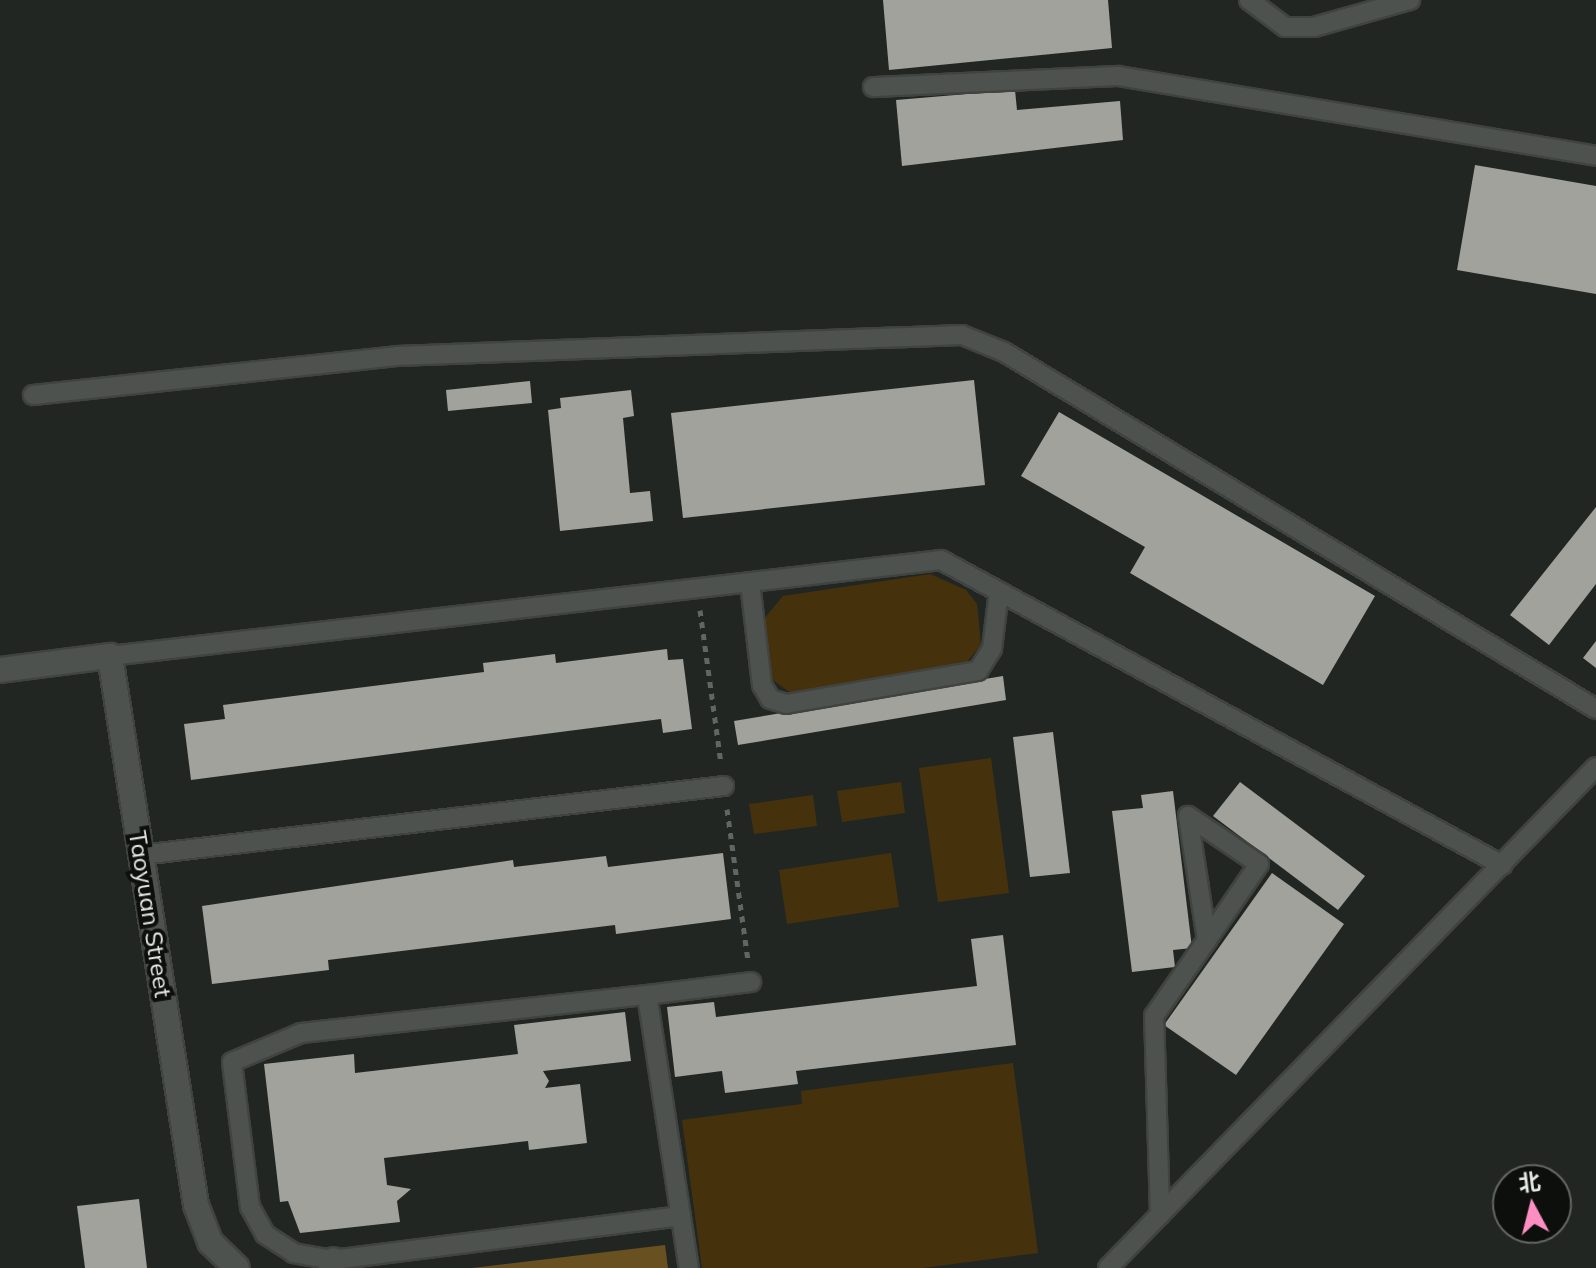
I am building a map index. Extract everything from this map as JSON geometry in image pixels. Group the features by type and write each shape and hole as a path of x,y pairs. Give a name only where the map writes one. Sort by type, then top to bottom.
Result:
{"street":[{"path":"0,670 110,656"},
{"name":"Taoyuan Street","path":"110,656 196,1205 210,1242 237,1268"}],"lane":[{"path":"1249,0 1285,27 1314,27 1410,0"},
{"path":"873,87 1119,76 1596,156"},
{"path":"33,395 397,356 962,335 1004,352 1596,709"},
{"path":"110,656 941,560 1502,865"},
{"path":"750,583 762,685 770,699 786,704 978,671 992,649 999,591"},
{"path":"1108,1268 1596,767"},
{"path":"141,855 724,786"},
{"path":"1160,1215 1154,1016 1207,940 1259,864 1188,816 1207,940"},
{"path":"681,1216 332,1264 294,1253 265,1234 250,1207 232,1062 301,1033 751,982"},
{"path":"647,995 689,1268"}],"shaded area":[{"path":"930,574 966,590 977,604 981,645 962,668 792,694 770,678 763,620 783,596"},
{"path":"991,758 1009,893 938,902 919,768"},
{"path":"901,782 905,813 842,822 837,791"},
{"path":"813,795 817,826 754,834 749,804"},
{"path":"891,853 899,907 787,924 779,870"},
{"path":"1013,1063 1038,1253 923,1268 702,1268 682,1120 802,1104 801,1091"},
{"path":"665,1245 668,1268 472,1268"}],"building":[{"path":"883,0 1108,0 1112,48 889,70"},
{"path":"1015,90 1017,110 1120,101 1123,140 902,166 896,100"},
{"path":"1475,165 1596,186 1596,294 1457,270"},
{"path":"974,380 985,485 683,518 671,413"},
{"path":"530,381 532,403 448,411 446,390"},
{"path":"631,390 634,416 623,418 630,493 650,491 653,521 560,531 548,410 561,408 560,398"},
{"path":"1059,412 1375,596 1323,685 1130,573 1145,547 1021,476"},
{"path":"1596,507 1596,584 1549,645 1510,615"},
{"path":"1596,641 1596,668 1583,658"},
{"path":"667,649 668,660 683,659 692,729 663,733 661,719 191,780 184,724 225,719 223,705 484,672 483,663 555,654 556,663"},
{"path":"1003,676 1006,700 738,745 734,721"},
{"path":"1053,732 1070,873 1030,877 1013,737"},
{"path":"1240,782 1365,876 1338,910 1213,816"},
{"path":"1173,791 1192,948 1173,950 1175,967 1132,972 1112,811 1143,808 1141,795"},
{"path":"723,853 731,919 616,934 615,925 328,960 329,970 212,984 202,906 513,860 514,867 606,856 608,867"},
{"path":"1272,873 1344,924 1236,1075 1164,1025"},
{"path":"1003,935 1016,1045 796,1071 798,1084 725,1093 722,1071 675,1077 667,1007 714,1002 716,1017 977,986 971,939"},
{"path":"625,1012 631,1061 543,1071 549,1081 545,1088 580,1084 587,1143 529,1150 528,1141 384,1158 387,1185 411,1189 397,1201 400,1222 300,1233 288,1201 280,1202 264,1064 354,1054 355,1073 518,1054 514,1025"},
{"path":"139,1199 147,1268 85,1268 77,1206"}]}
